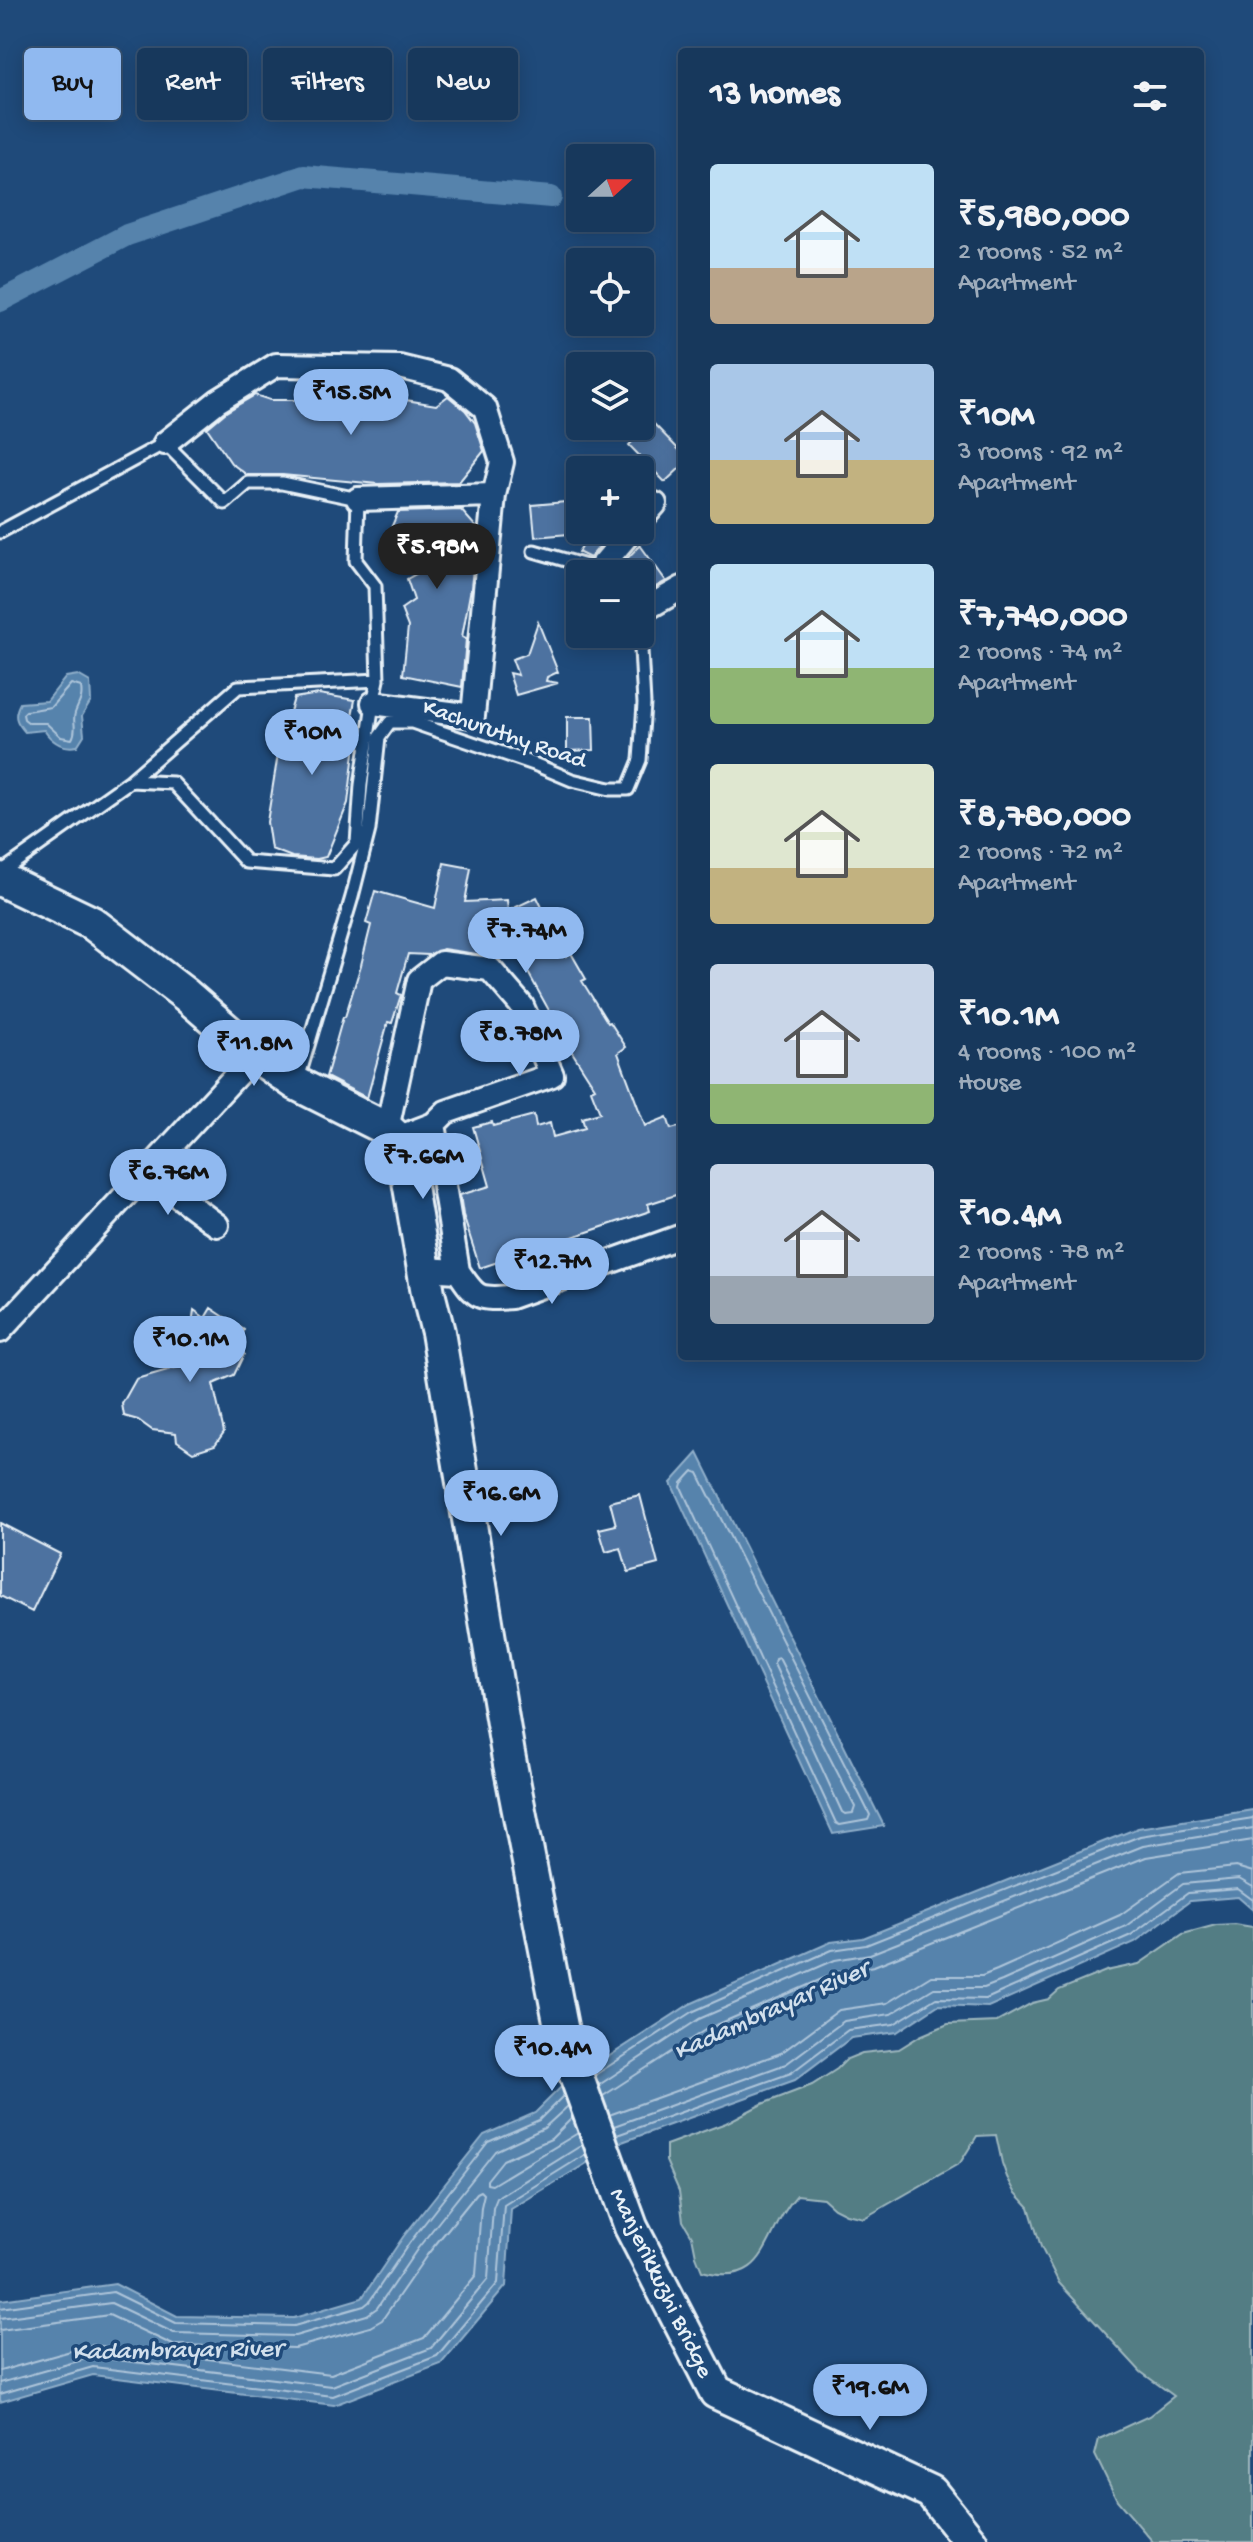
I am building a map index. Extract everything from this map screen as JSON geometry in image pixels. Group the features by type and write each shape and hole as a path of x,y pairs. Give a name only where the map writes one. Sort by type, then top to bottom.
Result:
{"main road":[{"path":"0,876 92,923 186,995 255,1055 297,1084 392,1134"},
{"name":"Manjerikkuzhi Bridge","path":"392,1134 404,1151 438,1332 508,1754 564,2042 631,2227 716,2392 931,2492 971,2542"}],"street":[{"path":"165,443 218,401 276,365 400,367 449,379 485,408 502,462 494,495 473,716 373,703"},
{"path":"358,499 494,495"},
{"path":"654,604 678,590"},
{"path":"441,963 490,969 522,1006 552,1075 446,1112 434,1124 392,1134 419,980 441,963"},
{"path":"0,1331 255,1055"},
{"path":"434,1124 458,1271 473,1294 485,1299 511,1297 678,1237"},
{"path":"147,1173 217,1225"},
{"path":"424,1269 458,1271"}],"lane":[{"path":"0,532 165,443 225,503 248,483 282,483 358,499 356,561 375,586 378,680 361,785 357,843 334,869 246,862 173,783 130,781"},
{"path":"534,551 566,560"},
{"name":"Kachuruthy Road","path":"297,1084 369,830 379,737 390,722 412,722 572,780 610,789 628,789 640,760 644,704 641,648"},
{"path":"0,876 130,781 238,687 378,680"}],"green space":[{"path":"1216,1925 1253,1927 1253,2542 1153,2542 1117,2500 1095,2455 1099,2439 1149,2416 1174,2396 1141,2372 1059,2283 1041,2247 1029,2207 1015,2192 1007,2177 996,2135 977,2136 960,2163 864,2218 846,2214 823,2198 797,2195 753,2265 741,2272 724,2274 702,2271 692,2236 683,2221 679,2191 666,2161 666,2145 726,2123 762,2104 812,2085 847,2059 862,2053 899,2049 948,2024 997,2022 1032,2003 1049,1999 1059,1990 1106,1971 1139,1964 1183,1934"}],"water":[{"path":"78,675 90,682 91,701 82,716 84,735 77,746 58,744 44,730 25,732 16,719 20,703 47,701 66,677"},
{"path":"698,1453 884,1826 833,1834 671,1483"},
{"name":"Kadambrayar River","path":"1253,1810 1253,1910 1238,1897 1190,1901 1135,1942 988,2007 938,2005 897,2032 851,2038 795,2080 622,2142 511,2209 506,2286 441,2364 334,2405 93,2375 0,2402 0,2300 115,2284 177,2316 294,2318 362,2298 403,2237 484,2135 535,2113 560,2088 690,2004 831,1942 863,1938 1138,1828"}],"building":[{"path":"348,380 356,387 362,380 386,381 394,398 436,405 448,396 475,423 484,451 459,482 378,484 247,475 231,463 207,428 226,412 255,395 270,400 305,400 323,381"},
{"path":"654,424 678,449 678,470 665,482 654,471 654,456 640,456 629,445 634,440 654,440"},
{"path":"566,502 566,534 535,537 532,505"},
{"path":"461,510 477,528 462,637 466,639 462,687 403,675 408,627 401,609 414,600 407,579 432,565 385,542 398,512"},
{"path":"583,544 602,544 590,558 578,552"},
{"path":"640,545 651,560 626,560"},
{"path":"654,564 666,581 654,588"},
{"path":"538,622 558,672 547,677 546,681 558,683 516,695 509,673 518,675 512,659 527,654"},
{"path":"319,694 355,700 348,738 355,744 348,803 326,857 292,857 271,849 267,822 278,754 294,698"},
{"path":"567,717 593,717 594,750 567,751"},
{"path":"444,863 471,868 465,902 507,900 508,911 537,897 566,956 571,953 586,979 582,981 626,1047 618,1053 645,1126 667,1117 671,1129 678,1127 678,1194 648,1204 650,1211 480,1268 460,1195 490,1186 473,1127 492,1122 493,1126 534,1115 536,1127 550,1123 553,1137 585,1128 582,1118 600,1113 591,1090 595,1088 549,1016 551,1014 519,956 496,957 443,949 429,955 408,954 397,993 401,995 392,1023 388,1022 367,1098 326,1077 361,965 371,925 366,923 375,891 435,908"},
{"path":"211,1308 244,1330 240,1344 244,1354 234,1375 213,1384 224,1432 215,1445 193,1452 177,1441 176,1433 152,1430 138,1420 124,1416 122,1404 136,1379 192,1363 167,1345 192,1324 194,1310 205,1318"},
{"path":"640,1495 658,1564 628,1572 621,1548 606,1552 599,1529 616,1525 610,1502"},
{"path":"0,1523 60,1554 32,1612 0,1596"}],"waterway":[{"path":"0,301 127,235 304,176 551,197"}]}
